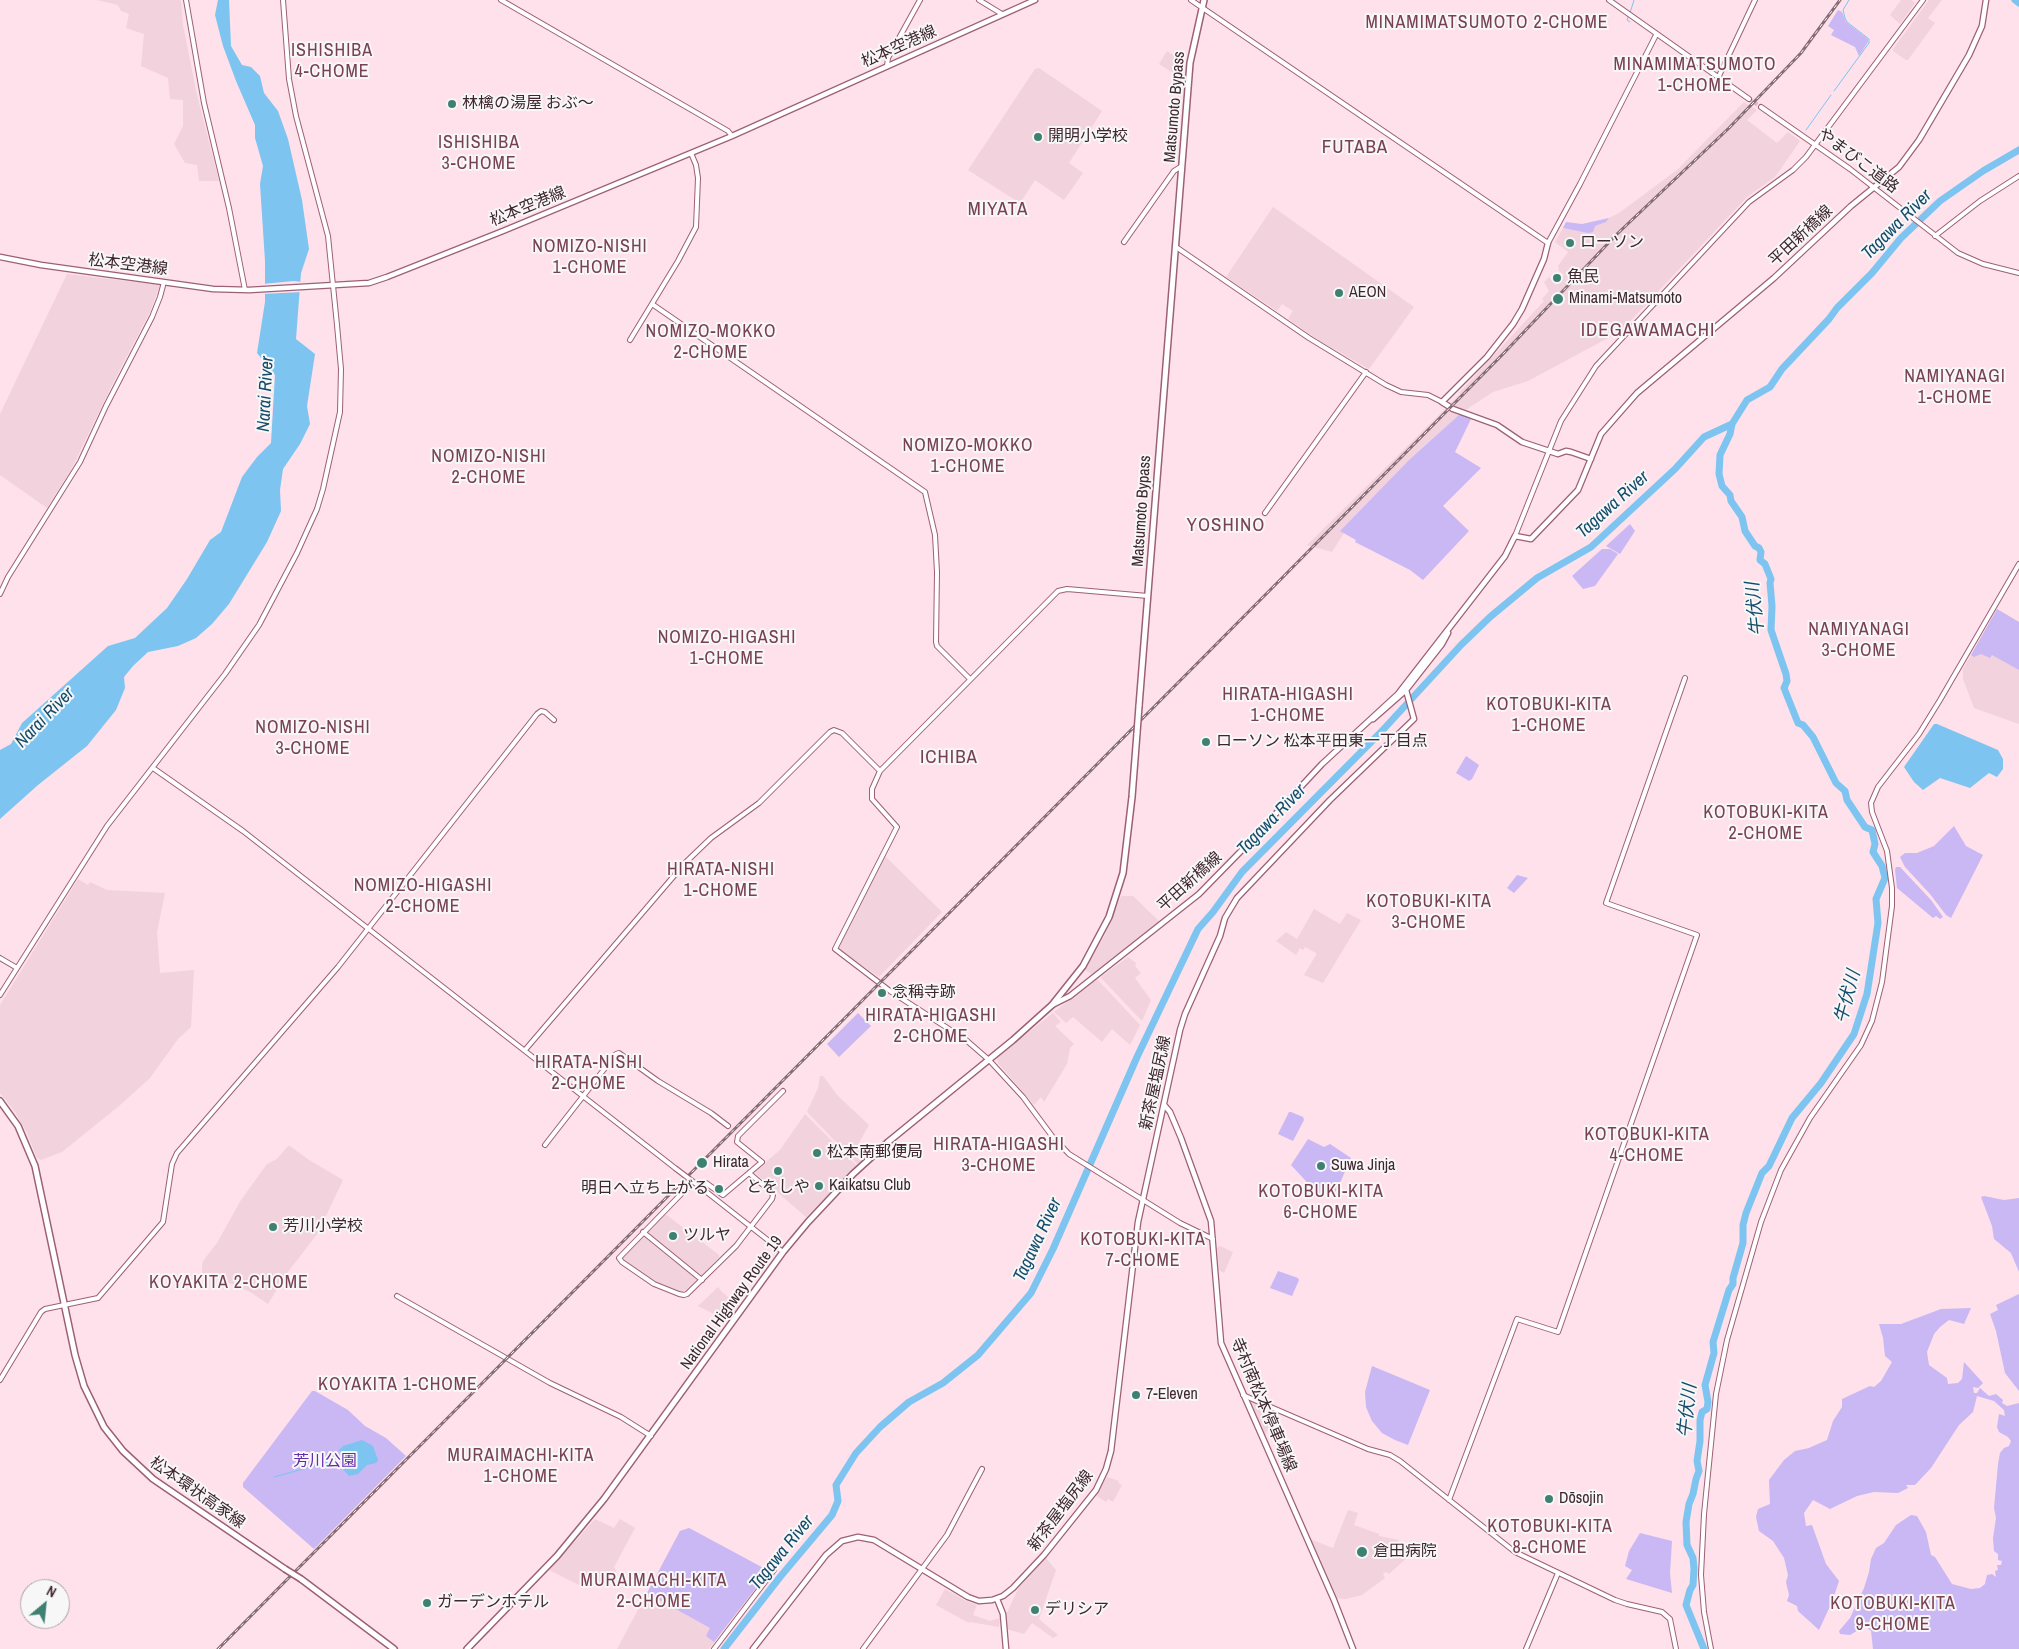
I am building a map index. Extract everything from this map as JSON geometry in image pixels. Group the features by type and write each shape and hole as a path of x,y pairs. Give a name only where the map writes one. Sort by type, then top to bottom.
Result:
{"main road":[{"name":"松本空港線","path":"0,257 41,266 214,289 247,290 369,283 732,136 1035,0"},
{"name":"Matsumoto Bypass","path":"1052,1005 1083,966 1109,917 1118,892 1126,848 1137,733 1190,63 1204,0"},
{"name":"平田新橋線","path":"1591,459 1601,434 1637,393 1774,278 1851,206 1899,167 1919,140 1975,41 1982,26 1986,0"},
{"path":"1368,722 1377,717 1406,692 1442,644 1450,627 1505,556 1515,536 1531,538 1578,490 1591,459 1566,451 1558,454 1522,442 1497,425 1452,409 1442,402 1487,357 1513,324 1544,259 1548,243"},
{"name":"平田新橋線","path":"1052,1005 1070,996 1199,894 1322,764 1398,694 1450,627"},
{"name":"新茶屋塩尻線","path":"997,1599 1013,1588 1059,1538 1096,1490 1106,1469 1115,1427 1138,1222 1165,1106 1181,1025 1230,909 1237,898 1290,840 1414,719 1406,692"},
{"name":"National Highway Route 19","path":"467,1649 571,1540 607,1496 783,1252 830,1198 872,1156 989,1060 1052,1005"},
{"name":"松本環状高家線","path":"0,1101 18,1126 35,1166 84,1386 96,1413 112,1439 144,1472 301,1580 394,1649"},
{"name":"寺村南松本停車場線","path":"1165,1106 1170,1112 1181,1138 1208,1211 1213,1239 1221,1343 1334,1600 1353,1649"},
{"path":"753,1649 831,1548 842,1541 858,1537 874,1540 973,1600 997,1599 1003,1614 1006,1649"}],"street":[{"path":"186,0 204,103 247,290"},
{"path":"0,995 107,826 225,674 259,625 283,582 316,509 334,443 341,405 341,369 330,286 328,236 296,116 289,79 283,0"},
{"path":"501,0 722,127 732,136"},
{"path":"887,66 888,58 920,0"},
{"path":"979,0 1002,14"},
{"path":"1191,0 1548,243 1656,35"},
{"path":"1609,0 1749,99"},
{"path":"1718,78 1755,0"},
{"path":"1515,536 1561,420 1596,366 1750,202 1794,170 1816,145 1923,0"},
{"name":"やまびこ道路","path":"1761,107 1816,145 1958,253 1970,259 2019,273"},
{"path":"630,340 688,244 696,227 698,178 696,165 691,153"},
{"path":"1124,242 1174,171 1182,166"},
{"path":"1933,235 2019,176"},
{"path":"1176,248 1309,338 1397,391 1428,395 1442,402"},
{"path":"0,594 8,577 80,462 152,316 164,282"},
{"path":"652,304 925,492 935,535 937,572 936,642 937,646 970,679"},
{"path":"1265,513 1366,372"},
{"path":"1711,1649 1704,1612 1702,1554 1716,1394 1723,1355 1760,1222 1777,1178 1810,1118 1861,1045 1872,1021 1882,982 1892,906 1892,888 1887,851 1872,812 1873,795 1919,734 2019,564"},
{"path":"1148,596 1067,588 1058,591 880,771 872,789 872,799 897,827 835,949 890,991 956,1033 989,1060 1022,1096 1060,1146 1081,1162 1180,1223 1213,1239"},
{"path":"1449,1500 1517,1319 1558,1332 1697,935 1606,903 1685,678"},
{"path":"0,1380 41,1312 98,1298 102,1295 163,1222 172,1164 177,1153 369,929 538,714 541,711 544,712 554,720"},
{"path":"525,1050 685,862 711,838 764,798 830,732 834,730 842,733 880,771"},
{"path":"153,768 243,831 783,1252"},
{"path":"0,958 17,968"},
{"path":"545,1146 616,1054 619,1054 658,1081 712,1113 728,1126"},
{"path":"749,1174 770,1191 772,1199 736,1246 684,1295 654,1284 619,1258 687,1188 706,1183 724,1195 762,1162 737,1142 738,1136 783,1091"},
{"path":"643,1232 702,1280"},
{"path":"397,1296 550,1383 621,1417 651,1436"},
{"path":"1243,1395 1368,1449 1390,1455 1472,1517 1503,1544 1558,1573 1626,1604 1662,1612 1670,1618 1676,1649"},
{"path":"863,1649 947,1535 982,1469"},
{"path":"714,1649 774,1570"},
{"path":"1526,1649 1558,1573"}],"shaded area":[{"path":"97,0 181,0 183,25 197,95 219,181 199,181 197,165 185,163 174,144 183,126 183,100 170,99 168,78 141,66 144,34 126,28 129,14 121,11 118,5"},
{"path":"1901,0 1911,0 1915,3 1900,24 1890,15"},
{"path":"1929,0 1942,0 1928,18 1935,23 1908,60 1906,60 1893,51 1893,49"},
{"path":"1167,51 1185,63 1183,79 1159,64"},
{"name":"開明小学校","path":"1039,68 1102,111 1069,163 1083,173 1064,200 1035,180 1020,203 968,170 1035,69"},
{"path":"1744,102 1757,110 1747,120 1777,143 1788,132 1800,141 1775,177 1747,197 1621,331 1528,381 1493,392 1464,411 1451,405 1459,393 1544,301 1542,299 1549,291 1544,282 1549,277 1556,285 1564,275 1558,270 1558,266 1568,252 1555,242 1563,228 1588,233 1595,226 1606,222 1609,218 1619,213 1677,170"},
{"path":"1273,207 1414,307 1369,369 1320,341 1288,319 1293,311 1282,304 1277,311 1226,277"},
{"path":"67,274 160,285 150,312 72,468 47,508 0,475 0,414"},
{"path":"1445,409 1460,414 1409,460 1341,530 1344,533 1332,552 1307,545"},
{"path":"1997,609 2019,622 2019,724 1974,708 1963,679 1963,669"},
{"path":"883,854 942,912 879,977 840,950 838,944"},
{"path":"78,879 88,885 90,882 107,890 165,893 157,932 160,973 194,970 191,1027 178,1039 150,1078 119,1106 62,1152 41,1160 37,1158 27,1133 15,1112 0,1093 0,1005"},
{"path":"1121,896 1133,896 1160,922 1092,974 1085,970 1105,935"},
{"path":"1314,909 1340,924 1347,913 1361,920 1323,983 1304,975 1316,953 1305,947 1303,950 1300,948 1296,955 1276,941 1286,932 1297,939"},
{"path":"1128,957 1136,963 1135,966 1141,973 1135,978 1151,1000 1142,1021 1101,978"},
{"path":"1097,979 1140,1025 1130,1045 1112,1029 1102,1042 1073,1017 1066,1023 1054,1012"},
{"path":"1053,1013 1061,1022 1055,1026 1074,1044 1070,1048 1067,1064 1044,1102 1041,1097 1034,1105 998,1063 997,1057"},
{"path":"820,1076 823,1076 838,1096 869,1125 859,1143 869,1155 858,1165 807,1112 818,1088"},
{"path":"805,1114 857,1166 806,1217 754,1172 780,1150"},
{"name":"芳川小学校","path":"288,1146 343,1180 318,1233 287,1273 268,1304 250,1292 218,1278 202,1276 202,1266 203,1261 217,1243 241,1200 267,1164 277,1159"},
{"path":"664,1213 719,1255 701,1276 646,1233"},
{"path":"641,1237 644,1237 697,1279 685,1291 679,1291 657,1284 621,1258"},
{"path":"1220,1246 1233,1252 1224,1273 1217,1269 1219,1269 1217,1248"},
{"path":"718,1287 739,1306 726,1320 698,1306"},
{"path":"1249,1400 1276,1412 1265,1436 1264,1436"},
{"path":"1107,1477 1119,1481 1118,1483 1122,1485 1113,1502 1108,1499 1106,1502 1095,1495"},
{"name":"倉田病院","path":"1348,1510 1358,1513 1354,1525 1379,1534 1379,1536 1399,1540 1397,1547 1406,1549 1410,1555 1389,1574 1386,1572 1383,1574 1385,1578 1362,1595 1346,1599 1335,1598 1310,1539 1333,1548"},
{"path":"595,1519 614,1528 620,1519 635,1528 614,1567 616,1571 608,1583 604,1582 603,1585 594,1579 585,1578 579,1585 549,1570"},
{"path":"689,1528 769,1571 709,1649 617,1649 680,1531"},
{"path":"1046,1558 1056,1570 1039,1619 1058,1635 1053,1638 1032,1623 1024,1634 1006,1629 1005,1617 1018,1589"},
{"path":"945,1589 977,1605 973,1615 990,1621 1000,1618 999,1627 969,1623 936,1605"}],"green space":[{"path":"1838,10 1842,12 1846,22 1868,39 1859,56 1855,47 1831,35 1834,30 1828,26"},
{"path":"1609,218 1606,222 1595,226 1593,232 1588,233 1563,228 1566,222 1582,224"},
{"path":"1460,414 1471,419 1455,452 1481,468 1443,506 1469,531 1423,580 1410,570 1355,542 1356,540 1340,531 1409,460"},
{"path":"1630,524 1635,531 1620,554 1606,546"},
{"path":"1602,549 1610,549 1618,554 1595,586 1583,589 1572,576"},
{"path":"1997,609 2019,622 2019,670 1992,655 1990,658 1981,654 1974,657 1971,655"},
{"path":"1466,756 1479,765 1469,781 1456,773"},
{"path":"1954,826 1966,846 1983,855 1951,918 1946,915 1905,867 1900,857 1905,853 1917,853 1934,846"},
{"path":"1896,867 1900,867 1931,900 1943,917 1940,919 1936,916 1933,918 1897,888"},
{"path":"1517,875 1528,878 1514,893 1507,888"},
{"path":"858,1013 871,1026 839,1057 827,1044"},
{"path":"1289,1112 1303,1117 1304,1120 1293,1141 1278,1134"},
{"path":"1308,1139 1324,1147 1330,1144 1351,1158 1336,1192 1317,1193 1291,1165"},
{"path":"1981,1197 2004,1200 2019,1198 2019,1272 2011,1253 1994,1239 1992,1226"},
{"path":"1278,1271 1298,1278 1299,1280 1292,1296 1270,1288"},
{"path":"2019,1294 2019,1391 2005,1373 1996,1331 1990,1314 1998,1310 1996,1305"},
{"path":"1971,1308 1964,1324 1949,1320 1940,1327 1934,1334 1927,1352 1929,1365 1947,1378 1948,1384 1958,1383 1962,1379 1964,1362 1983,1383 1978,1388 1973,1387 1974,1393 1977,1393 1980,1388 1989,1396 1996,1394 2003,1400 2002,1403 2007,1406 2019,1403 2019,1649 1873,1649 1871,1631 1865,1626 1850,1635 1840,1634 1839,1631 1850,1618 1864,1588 1871,1559 1876,1548 1884,1543 1896,1525 1911,1515 1917,1516 1926,1532 1931,1555 1935,1557 1952,1584 1971,1589 1980,1588 1985,1584 1987,1575 1992,1574 1996,1577 1997,1565 2001,1565 2002,1561 1998,1560 1998,1554 1994,1551 1993,1538 1996,1518 1994,1508 1998,1464 2000,1453 2009,1446 2011,1441 1999,1432 1997,1427 1999,1414 2005,1416 2004,1410 1994,1401 1977,1396 1973,1412 1959,1425 1931,1468 1915,1485 1906,1485 1908,1488 1898,1493 1874,1492 1857,1496 1830,1509 1813,1500 1804,1513 1806,1526 1812,1525 1826,1564 1839,1581 1819,1630 1798,1611 1797,1606 1787,1601 1789,1595 1786,1582 1788,1575 1784,1558 1773,1541 1759,1531 1756,1517 1758,1509 1770,1504 1769,1480 1784,1460 1795,1451 1809,1448 1827,1440 1833,1421 1842,1407 1842,1399 1870,1386 1874,1387 1881,1381 1892,1362 1885,1356 1879,1324 1901,1324 1941,1309"},
{"path":"1372,1366 1430,1390 1408,1445 1382,1433 1372,1421 1366,1407 1365,1392"},
{"name":"芳川公園","path":"312,1391 348,1410 365,1426 386,1438 406,1456 314,1549 243,1487 243,1483"},
{"path":"689,1528 769,1571 714,1642 706,1636 710,1628 647,1593 680,1531"},
{"path":"1640,1533 1672,1541 1670,1573 1672,1593 1626,1579 1632,1570 1625,1566 1629,1551"}],"water":[{"name":"Narai River","path":"218,0 229,0 231,46 242,65 251,67 260,76 264,93 278,111 288,139 302,200 309,249 301,273 296,339 315,354 307,406 310,424 300,444 283,469 280,490 281,511 267,542 229,604 212,624 196,638 178,646 148,652 133,666 124,677 125,688 116,710 87,746 38,785 0,819 0,750 11,744 22,723 108,646 135,638 167,608 210,540 221,532 242,477 257,457 271,443 275,375 257,353 265,302 265,261 260,184 263,166 255,138 255,125 223,46 215,15"},
{"path":"1934,724 1998,750 2003,759 2003,769 1997,777 1989,773 1970,788 1940,778 1923,790 1914,782 1904,767"},
{"path":"362,1440 373,1446 378,1460 376,1463 367,1465 358,1474 349,1476 343,1469 344,1460 339,1450 343,1446"}],"pier":[{"path":"303,282 302,292 262,294 262,284"}],"waterway":[{"path":"1630,13 1634,0"},
{"path":"1834,91 1869,43 1869,39 1847,22 1845,18 1843,10 1849,0"},
{"name":"Tagawa River","path":"2015,0 2019,3"},
{"path":"1628,17 1627,20 1630,22"},
{"path":"1806,130 1831,95"},
{"name":"Tagawa River","path":"724,1649 780,1577 832,1515 838,1501 836,1485 856,1453 880,1427 909,1402 943,1383 978,1355 1031,1293 1053,1249 1137,1057 1198,929 1242,872 1381,732 1461,645 1490,617 1537,578 1591,547 1675,469 1704,437 1732,424 1747,400 1770,387 1782,369 1837,308 1872,273 1901,238 1940,201 1983,171 2019,150"},
{"name":"牛伏川","path":"1704,1649 1686,1605 1693,1585 1694,1569 1693,1558 1687,1545 1686,1522 1689,1504 1699,1471 1697,1461 1700,1441 1700,1420 1702,1412 1707,1409 1708,1402 1705,1385 1714,1353 1713,1342 1729,1290 1733,1284 1743,1243 1743,1225 1746,1213 1762,1173 1769,1166 1792,1118 1821,1083 1854,1034 1867,994 1878,923 1876,899 1885,878 1882,866 1873,852 1875,844 1872,830 1865,827 1847,800 1845,791 1836,783 1813,737 1803,725 1798,723 1784,688 1787,681 1786,674 1771,630 1771,579 1765,564 1760,560 1761,552 1745,531 1742,517 1731,501 1730,495 1722,486 1719,474 1720,455 1730,434 1732,424"},
{"path":"274,1477 343,1458"}],"tunnel":[{"path":"1749,99 1761,107"}],"railway":[{"path":"218,1649 1284,576 1504,353 1616,235 1729,128 1801,53 1840,0"}],"place":[{"name":"林檎の湯屋 おぶ～","path":"452,104"},
{"name":"開明小学校","path":"1038,137"},
{"name":"ローソン","path":"1570,243"},
{"name":"魚民","path":"1557,278"},
{"name":"AEON","path":"1339,293"},
{"name":"Minami-Matsumoto","path":"1558,299"},
{"name":"ローソン 松本平田東一丁目点","path":"1206,742"},
{"name":"念稱寺跡","path":"882,993"},
{"name":"松本南郵便局","path":"817,1153"},
{"name":"Hirata","path":"702,1163"},
{"name":"Suwa Jinja","path":"1321,1166"},
{"name":"とをしや","path":"778,1171"},
{"name":"Kaikatsu Club","path":"819,1186"},
{"name":"明日へ立ち上がる","path":"719,1189"},
{"name":"芳川小学校","path":"273,1227"},
{"name":"ツルヤ","path":"673,1236"},
{"name":"7-Eleven","path":"1136,1395"},
{"name":"Dōsojin","path":"1549,1499"},
{"name":"倉田病院","path":"1362,1552"},
{"name":"ガーデンホテル","path":"427,1603"},
{"name":"デリシア","path":"1035,1610"}],"district":[{"name":"MINAMIMATSUMOTO 2-CHOME","path":"1487,23"},
{"name":"ISHISHIBA 4-CHOME","path":"332,61"},
{"name":"MINAMIMATSUMOTO 1-CHOME","path":"1695,75"},
{"name":"FUTABA","path":"1355,148"},
{"name":"ISHISHIBA 3-CHOME","path":"479,153"},
{"name":"MIYATA","path":"998,210"},
{"name":"NOMIZO-NISHI 1-CHOME","path":"590,257"},
{"name":"IDEGAWAMACHI","path":"1648,331"},
{"name":"NOMIZO-MOKKO 2-CHOME","path":"711,342"},
{"name":"NAMIYANAGI 1-CHOME","path":"1955,387"},
{"name":"NOMIZO-MOKKO 1-CHOME","path":"968,456"},
{"name":"NOMIZO-NISHI 2-CHOME","path":"489,467"},
{"name":"YOSHINO","path":"1226,526"},
{"name":"NAMIYANAGI 3-CHOME","path":"1859,640"},
{"name":"NOMIZO-HIGASHI 1-CHOME","path":"727,648"},
{"name":"HIRATA-HIGASHI 1-CHOME","path":"1288,705"},
{"name":"KOTOBUKI-KITA 1-CHOME","path":"1549,715"},
{"name":"NOMIZO-NISHI 3-CHOME","path":"313,738"},
{"name":"ICHIBA","path":"949,758"},
{"name":"KOTOBUKI-KITA 2-CHOME","path":"1766,823"},
{"name":"HIRATA-NISHI 1-CHOME","path":"721,880"},
{"name":"NOMIZO-HIGASHI 2-CHOME","path":"423,896"},
{"name":"KOTOBUKI-KITA 3-CHOME","path":"1429,912"},
{"name":"HIRATA-HIGASHI 2-CHOME","path":"931,1026"},
{"name":"HIRATA-NISHI 2-CHOME","path":"589,1073"},
{"name":"KOTOBUKI-KITA 4-CHOME","path":"1647,1145"},
{"name":"HIRATA-HIGASHI 3-CHOME","path":"999,1155"},
{"name":"KOTOBUKI-KITA 6-CHOME","path":"1321,1202"},
{"name":"KOTOBUKI-KITA 7-CHOME","path":"1143,1250"},
{"name":"KOYAKITA 2-CHOME","path":"229,1283"},
{"name":"KOYAKITA 1-CHOME","path":"398,1385"},
{"name":"MURAIMACHI-KITA 1-CHOME","path":"521,1466"},
{"name":"KOTOBUKI-KITA 8-CHOME","path":"1550,1537"},
{"name":"MURAIMACHI-KITA 2-CHOME","path":"654,1591"},
{"name":"KOTOBUKI-KITA 9-CHOME","path":"1893,1614"}]}
